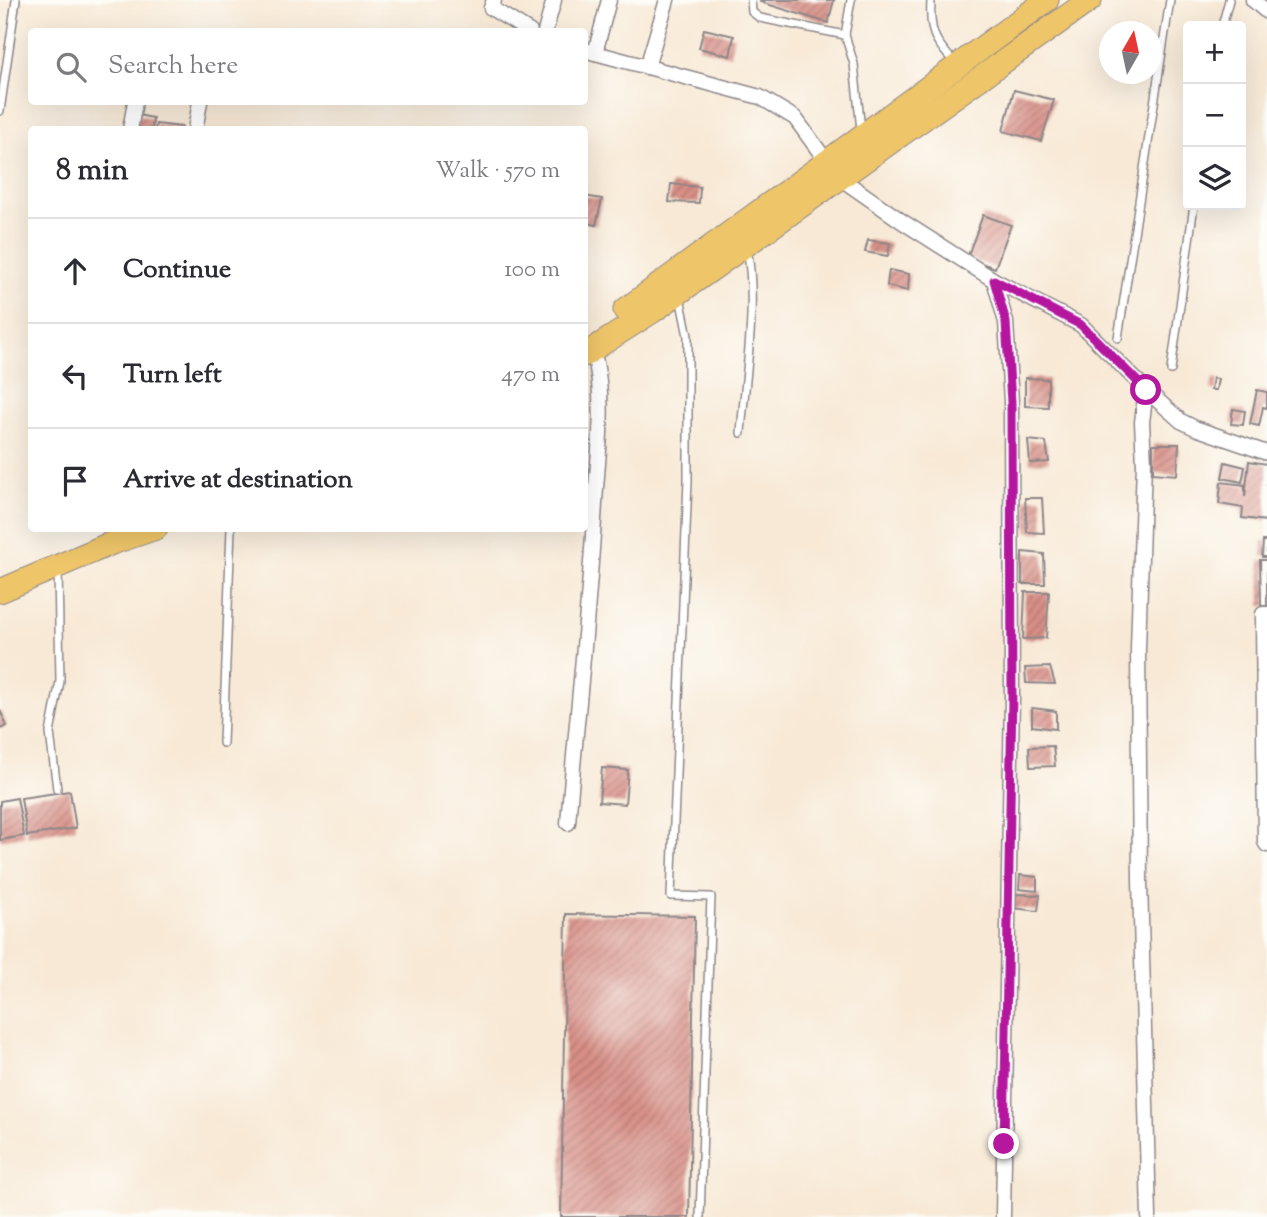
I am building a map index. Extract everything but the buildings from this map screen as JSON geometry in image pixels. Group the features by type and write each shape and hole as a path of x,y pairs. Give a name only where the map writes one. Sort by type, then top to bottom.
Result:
{"highway":[{"path":"588,346 678,293 746,245 834,170 862,137 1047,0"},
{"path":"588,346 644,298 1090,0"},
{"path":"0,573 96,532"},
{"path":"0,590 144,532"}],"street":[{"path":"494,0 491,8 524,28"},
{"path":"546,28 554,0"},
{"path":"609,0 589,52 760,97 783,109 806,130 834,170 903,222 994,280 1081,325 1181,421 1267,453"},
{"path":"647,67 667,0"},
{"path":"1253,0 1267,12"},
{"path":"131,126 134,105"},
{"path":"196,126 199,105"},
{"path":"994,280 1006,322 1011,402 1012,697 1003,1217"},
{"path":"568,823 594,532 601,410 600,374 588,349"},
{"path":"1146,390 1142,422 1144,463 1139,663 1140,881 1149,1217"},
{"path":"1267,614 1263,614 1262,653 1267,845"}],"lane":[{"path":"0,111 16,0"},
{"path":"751,0 752,12 760,18 845,35"},
{"path":"851,0 845,35 854,64 862,137"},
{"path":"931,0 934,38 958,66"},
{"path":"1118,338 1170,0"},
{"path":"1223,21 1228,0"},
{"path":"1171,370 1193,210"},
{"path":"741,433 751,302 750,263 746,245"},
{"path":"678,293 688,336 688,481 671,896 711,897 700,1217"},
{"path":"222,743 231,532"},
{"path":"57,789 50,733 60,681 58,566"}],"route":[{"path":"1004,1144 1012,697 1011,402 1006,322 994,280 1081,325 1146,390"}]}
